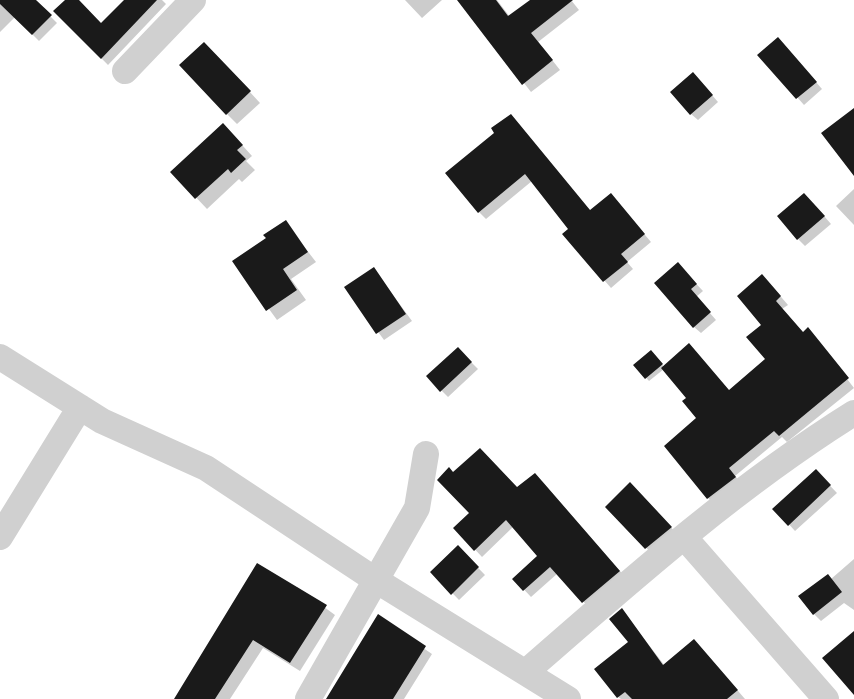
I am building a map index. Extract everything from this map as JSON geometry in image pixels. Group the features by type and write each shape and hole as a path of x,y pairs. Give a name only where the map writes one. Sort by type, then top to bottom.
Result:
{"street":[{"path":"125,71 193,0"},
{"path":"0,357 102,421 206,468 374,579 568,699"},
{"path":"0,537 80,407"},
{"path":"527,672 685,538 805,443 854,413"},
{"path":"308,699 374,579 417,508 426,454"},
{"path":"685,538 826,699"}],"building":[{"path":"0,0 36,0 52,15 32,35 0,4"},
{"path":"65,0 79,0 101,23 124,0 157,0 101,59 53,11"},
{"path":"457,0 496,0 508,16 530,0 573,0 531,33 553,60 522,85"},
{"path":"778,37 817,82 796,99 757,55"},
{"path":"204,42 251,91 226,115 179,65"},
{"path":"693,72 713,95 690,115 670,92"},
{"path":"854,108 854,176 821,133"},
{"path":"511,114 590,210 611,193 645,234 621,254 628,262 603,282 562,234 568,229 525,174 478,213 445,173 494,133 491,128"},
{"path":"223,123 243,145 237,150 246,159 231,173 228,169 195,199 170,172"},
{"path":"804,193 825,216 797,240 777,216"},
{"path":"286,220 308,252 283,269 297,290 266,311 232,261 266,238 263,235"},
{"path":"678,262 697,284 691,289 711,312 693,328 654,283"},
{"path":"374,267 406,314 376,334 344,287"},
{"path":"762,274 781,296 776,301 803,332 808,327 849,378 779,436 774,431 729,468 736,477 707,499 664,446 696,418 682,401 686,398 661,368 689,343 729,390 765,359 746,337 761,325 737,296"},
{"path":"458,347 472,362 440,392 426,376"},
{"path":"651,350 663,364 645,379 633,365"},
{"path":"480,448 517,487 535,473 620,571 582,603 550,567 523,591 512,579 537,556 506,520 474,551 453,528 469,513 437,480 449,467 453,472"},
{"path":"816,469 831,485 788,526 772,509"},
{"path":"630,482 672,527 645,549 605,507"},
{"path":"458,545 479,567 451,595 430,572"},
{"path":"257,563 327,605 290,663 253,640 215,699 174,699"},
{"path":"828,574 842,592 813,615 798,596"},
{"path":"622,608 663,665 694,639 738,690 727,699 632,699 625,692 617,698 594,669 628,642 609,619"},
{"path":"378,614 426,646 393,699 326,699"},
{"path":"854,631 854,695 822,658"}]}
